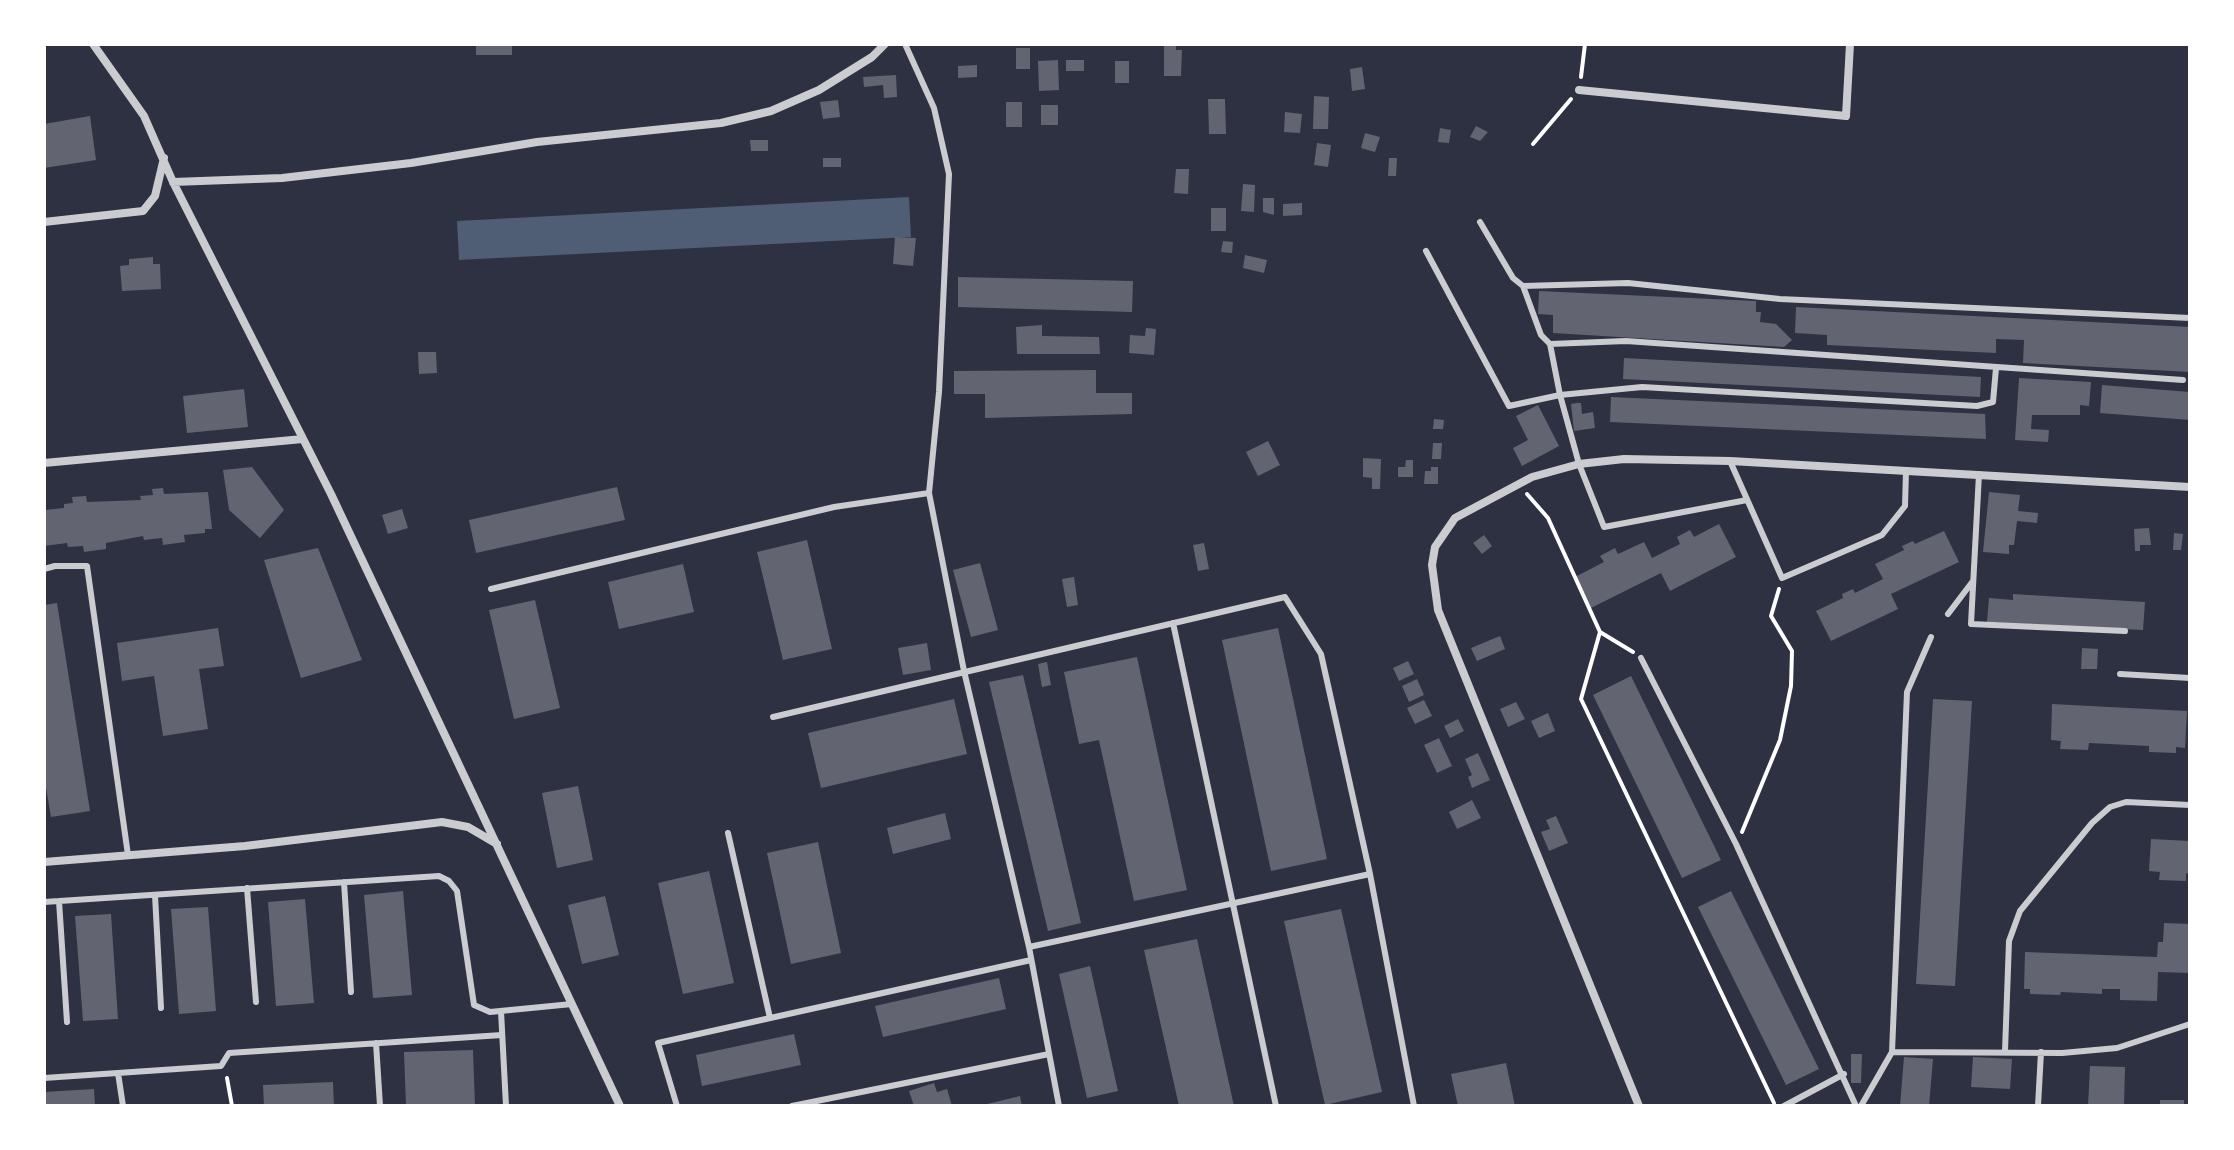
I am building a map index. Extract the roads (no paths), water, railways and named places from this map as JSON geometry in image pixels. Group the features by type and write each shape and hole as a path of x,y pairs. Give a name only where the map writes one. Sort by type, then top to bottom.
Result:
{"street":[{"path":"173,182 282,178 537,142 721,123 771,111 819,90 872,57 885,44"},
{"path":"1579,90 1846,116 1850,44"},
{"path":"95,45 144,116 173,182 303,439 620,1106"},
{"path":"44,222 143,211 155,196 164,157"},
{"path":"44,463 303,439"},
{"path":"1639,1106 1438,610 1432,565 1443,532 1466,511 1517,483 1579,464 1624,459 1730,461 2190,487"},
{"path":"44,862 245,846 442,822 468,827 498,845"}],"lane":[{"path":"905,44 934,108 949,174 939,392 929,493 964,671 1029,947 1059,1106"},
{"path":"1480,222 1513,278 1523,286 1541,335 1550,344 1579,464 1604,527 1747,500"},
{"path":"1426,251 1509,406 1560,395 1642,387 1977,406 1993,402 1996,368"},
{"path":"1523,286 1628,283 1780,299 2190,318"},
{"path":"1550,344 1626,341 1996,368 2005,365 2183,380"},
{"path":"1730,461 1782,578 1882,535 1905,506 1906,471"},
{"path":"1979,474 1971,624 2125,631"},
{"path":"491,589 834,507 929,493"},
{"path":"44,569 87,566 128,855"},
{"path":"1948,614 1973,581"},
{"path":"773,717 1285,597 1321,654 1370,874 1414,1106"},
{"path":"1173,623 1276,1106"},
{"path":"1858,1106 1892,1052 1907,692 1931,637"},
{"path":"1641,658 1736,844 1858,1106"},
{"path":"2120,674 2190,678"},
{"path":"2005,1051 2009,941 2020,911 2092,823 2110,807 2126,802 2190,805"},
{"path":"728,833 770,1018"},
{"path":"1029,947 1370,874"},
{"path":"44,902 433,876 449,881 458,897 471,996 481,1010 572,1004"},
{"path":"344,882 351,992"},
{"path":"247,888 256,1002"},
{"path":"155,895 161,1008"},
{"path":"59,901 67,1022"},
{"path":"677,1106 658,1043 1031,960"},
{"path":"501,1011 506,1106"},
{"path":"1892,1052 2041,1052 2117,1048 2190,1024"},
{"path":"44,1078 224,1063 229,1053 502,1035"},
{"path":"376,1043 380,1106"},
{"path":"2038,1106 2041,1052"},
{"path":"792,1106 1049,1054"},
{"path":"118,1073 123,1106"},
{"path":"1784,1106 1844,1074"}],"water":[{"path":"909,197 911,237 459,260 457,221"}]}
